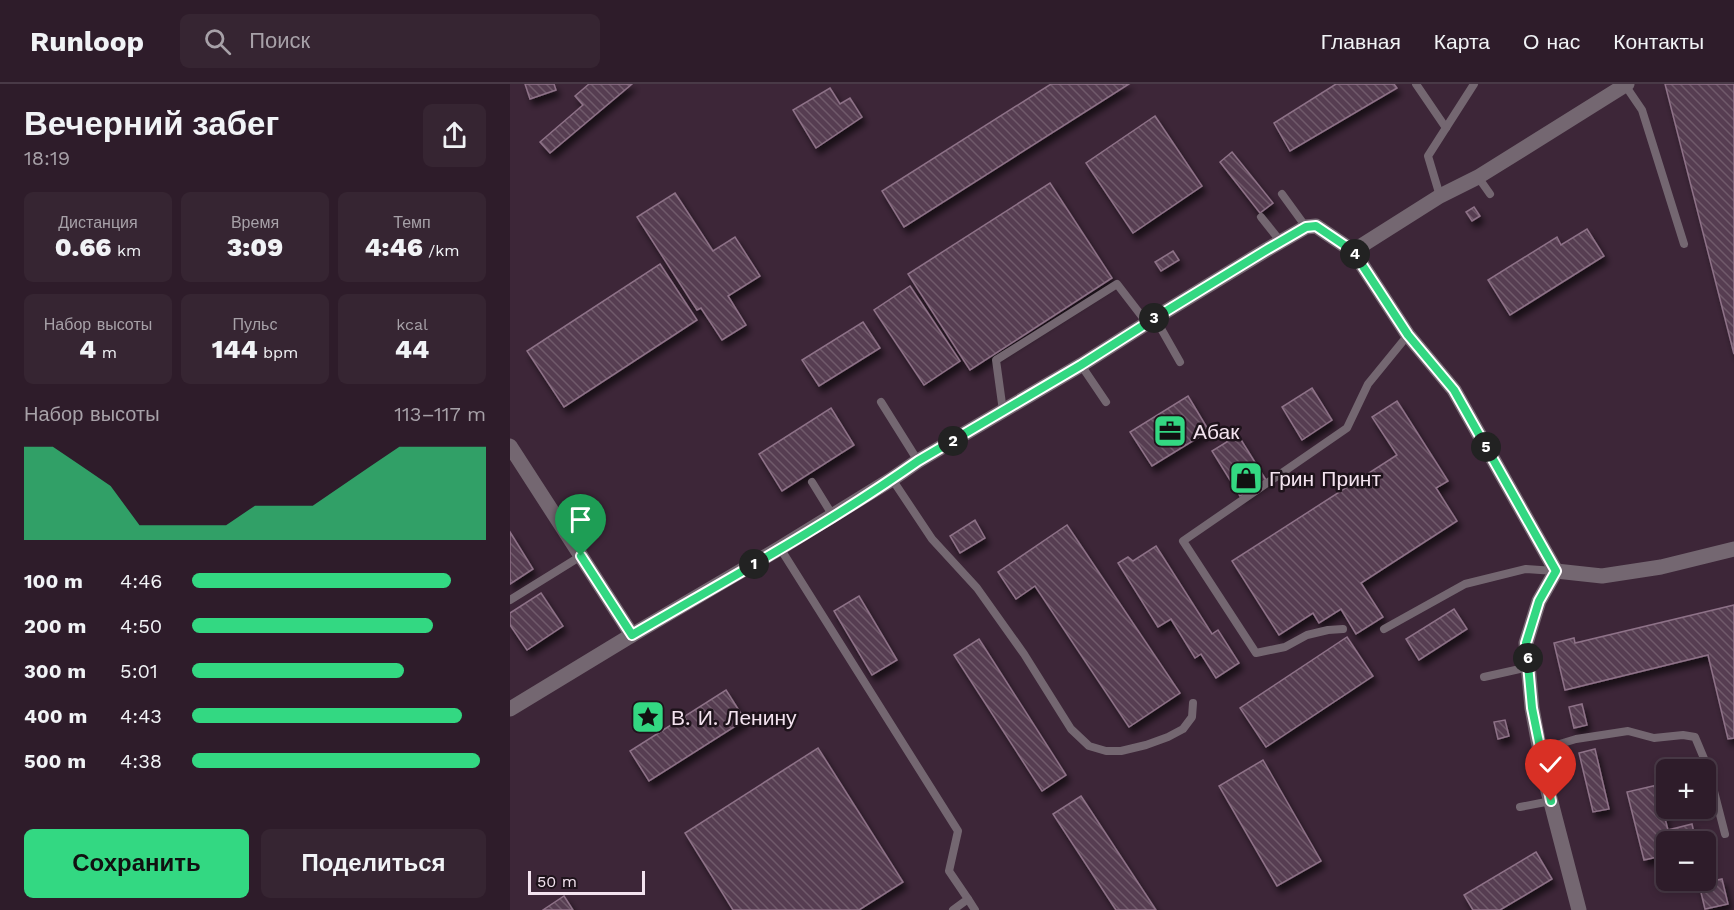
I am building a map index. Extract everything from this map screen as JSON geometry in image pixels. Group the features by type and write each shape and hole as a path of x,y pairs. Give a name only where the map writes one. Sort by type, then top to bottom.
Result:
{"street":[{"path":"1353,251 1626,85"},
{"path":"510,709 833,516 918,461 1081,365 1306,227 1316,226 1353,251 1408,335 1454,390 1556,571"},
{"path":"510,446 632,635"},
{"path":"1556,571 1602,576 1661,567 1734,549"},
{"path":"1556,571 1539,601 1526,643 1532,708 1540,750 1579,910"}],"lane":[{"path":"1416,84 1446,128"},
{"path":"1440,196 1428,156 1474,84"},
{"path":"1626,85 1642,110 1683,244"},
{"path":"1478,177 1490,194"},
{"path":"1282,194 1306,227"},
{"path":"1261,218 1281,242"},
{"path":"1004,411 996,360 1117,284 1151,320 1180,362"},
{"path":"1343,629 1308,635 1285,647 1256,653 1183,541 1347,428 1368,384 1408,335"},
{"path":"1081,365 1106,402"},
{"path":"881,402 918,461"},
{"path":"892,479 932,539 977,588 1024,654 1071,729 1089,746 1106,751 1121,751 1168,737 1183,729 1192,717 1193,703"},
{"path":"812,482 833,516"},
{"path":"780,548 958,831 949,871 975,910"},
{"path":"510,600 581,556"},
{"path":"1384,628 1465,584 1526,569 1556,571"},
{"path":"1484,677 1529,667"},
{"path":"1540,750 1576,739 1628,731 1654,738 1683,735 1695,737 1708,768 1725,834"},
{"path":"1520,807 1551,801"},
{"path":"952,910 968,899"}],"building":[{"path":"525,84 554,84 556,90 530,99"},
{"path":"589,84 632,84 550,153 540,142 583,105 575,96"},
{"path":"1051,84 1129,84 904,227 882,191"},
{"path":"1336,84 1394,84 1397,88 1290,151 1274,123"},
{"path":"1665,84 1734,84 1734,354"},
{"path":"830,88 840,104 850,98 862,117 816,148 793,110"},
{"path":"1155,116 1202,186 1133,233 1086,163"},
{"path":"1232,152 1273,203 1260,213 1220,162"},
{"path":"1050,183 1112,278 970,370 908,274"},
{"path":"675,193 713,251 735,237 760,276 728,296 746,325 722,340 701,308 697,310 637,217"},
{"path":"1474,207 1480,216 1472,221 1466,212"},
{"path":"1587,229 1604,256 1510,315 1488,280 1557,237 1561,245"},
{"path":"1173,251 1179,260 1161,271 1155,262"},
{"path":"660,264 697,320 564,407 527,351"},
{"path":"910,286 960,361 924,385 874,310"},
{"path":"863,322 880,348 819,386 802,360"},
{"path":"1312,388 1332,420 1302,440 1282,407"},
{"name":"Абак","path":"1188,396 1209,431 1152,466 1130,432"},
{"path":"1397,401 1448,481 1436,488 1457,521 1361,583 1383,617 1356,634 1341,609 1319,623 1313,613 1279,635 1232,561 1397,455 1372,417"},
{"path":"831,408 854,445 782,491 759,454"},
{"path":"1238,435 1266,480 1240,496 1212,451"},
{"path":"975,520 985,538 960,553 950,536"},
{"path":"1067,525 1180,693 1129,727 1035,586 1016,599 998,572"},
{"path":"510,532 533,569 510,584"},
{"path":"1156,546 1212,634 1218,630 1239,663 1216,678 1201,654 1195,658 1171,619 1158,627 1118,563 1128,557 1133,561"},
{"path":"541,593 563,626 527,650 510,625 510,613"},
{"path":"859,596 897,660 872,675 834,611"},
{"path":"1734,605 1734,738 1728,739 1708,655 1565,690 1554,643 1574,638 1575,643"},
{"path":"1454,609 1467,629 1419,660 1406,639"},
{"path":"1347,637 1373,676 1266,747 1240,708"},
{"path":"979,639 1066,775 1042,791 954,655"},
{"path":"726,690 745,720 649,781 630,751"},
{"path":"1582,704 1587,725 1574,728 1569,707"},
{"path":"1505,720 1509,736 1498,739 1494,722"},
{"path":"818,748 903,882 859,910 733,910 685,833"},
{"path":"1595,749 1609,809 1593,812 1579,753"},
{"path":"1263,760 1321,861 1277,886 1219,786"},
{"path":"1656,785 1656,819 1665,819 1668,830 1692,824 1694,831 1656,831 1656,857 1644,860 1627,792"},
{"path":"1081,796 1156,910 1116,910 1053,814"},
{"path":"1536,852 1552,879 1500,910 1473,910 1464,895"},
{"path":"1722,879 1728,904 1705,909 1701,891 1716,891 1716,880"},
{"path":"564,896 573,910 543,910"}],"place":[{"name":"Абак","path":"1170,431"},
{"name":"Грин Принт","path":"1246,478"},
{"name":"В. И. Ленину","path":"648,717"}],"route":[{"path":"581,556 632,635 780,548 918,461 1081,365 1268,249 1306,227 1316,226 1353,251 1408,335 1454,390 1556,571 1539,601 1526,643 1532,708 1551,801"}]}
